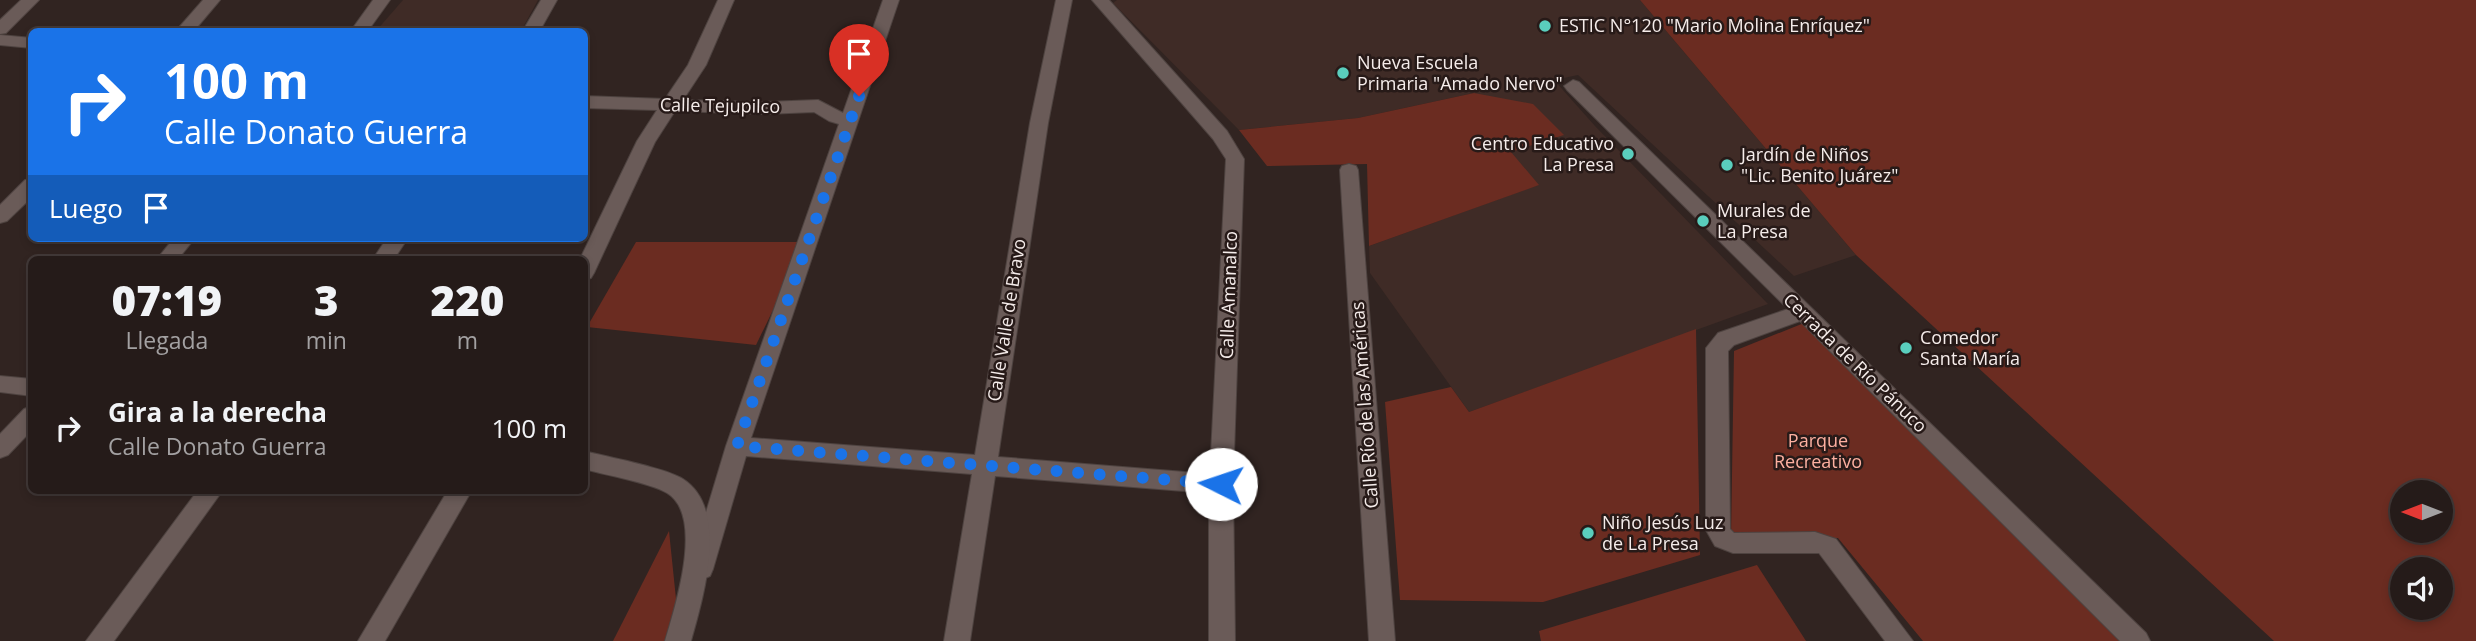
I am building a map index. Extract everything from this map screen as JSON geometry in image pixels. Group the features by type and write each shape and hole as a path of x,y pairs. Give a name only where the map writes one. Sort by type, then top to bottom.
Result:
{"street":[{"path":"0,29 31,0"},
{"path":"187,28 212,0"},
{"path":"361,28 382,0"},
{"path":"532,28 549,0"},
{"path":"588,265 646,141 697,65 726,0"},
{"path":"678,641 737,446 891,0"},
{"name":"Calle Valle de Bravo","path":"957,641 1040,123 1064,0"},
{"name":"Calle Amanalco","path":"1100,0 1230,146 1235,159 1221,484 1222,641"},
{"path":"0,40 28,43"},
{"name":"Cerrada de Río Pánuco","path":"1573,86 1980,483 2137,641"},
{"name":"Calle Tejupilco","path":"588,102 765,108 818,106 835,117 851,120"},
{"name":"Calle Río de las Américas","path":"1349,170 1382,641"},
{"path":"0,216 28,189"},
{"path":"170,256 182,242"},
{"path":"1802,312 1726,339 1717,348 1718,530 1723,539 1733,543 1815,542 1827,546 1900,641"},
{"path":"0,384 28,388"},
{"path":"0,449 28,419"},
{"path":"737,446 1221,484"},
{"path":"588,461 673,484 685,493 694,509 696,541 691,597"},
{"path":"99,641 208,494"},
{"path":"371,641 458,494"}],"shaded area":[{"path":"403,0 538,0 523,28 379,28"},
{"path":"1117,0 1640,0 1856,255 1794,276 1578,75 1554,80 1595,126 1768,304 1469,412 1370,273 1369,246 1538,185 1510,152 1563,135 1474,93 1358,118 1239,130 1113,3"}],"green space":[{"path":"1640,0 2476,0 2476,641 2274,641 1856,255"},
{"path":"1474,93 1533,104 1564,135 1511,152 1539,185 1369,246 1367,164 1267,166 1239,130 1358,118"},
{"path":"636,242 806,242 756,345 588,325"},
{"name":"Parque Recreativo","path":"1809,321 2123,641 1923,641 1838,538 1731,537 1734,351"},
{"path":"1696,329 1700,555 1543,602 1400,600 1385,402 1451,387 1469,412"},
{"path":"669,531 679,628 675,641 613,641"},
{"path":"1757,565 1806,641 1541,641 1539,631"}],"place":[{"name":"ESTIC N°120 \"Mario Molina Enríquez\"","path":"1545,26"},
{"name":"Nueva Escuela Primaria \"Amado Nervo\"","path":"1343,73"},
{"name":"Centro Educativo La Presa","path":"1628,154"},
{"name":"Jardín de Niños \"Lic. Benito Juárez\"","path":"1727,165"},
{"name":"Murales de La Presa","path":"1703,221"},
{"name":"Comedor Santa María","path":"1906,348"},
{"name":"Niño Jesús Luz de La Presa","path":"1588,533"}],"route":[{"path":"859,96 737,446 1221,484"}]}
